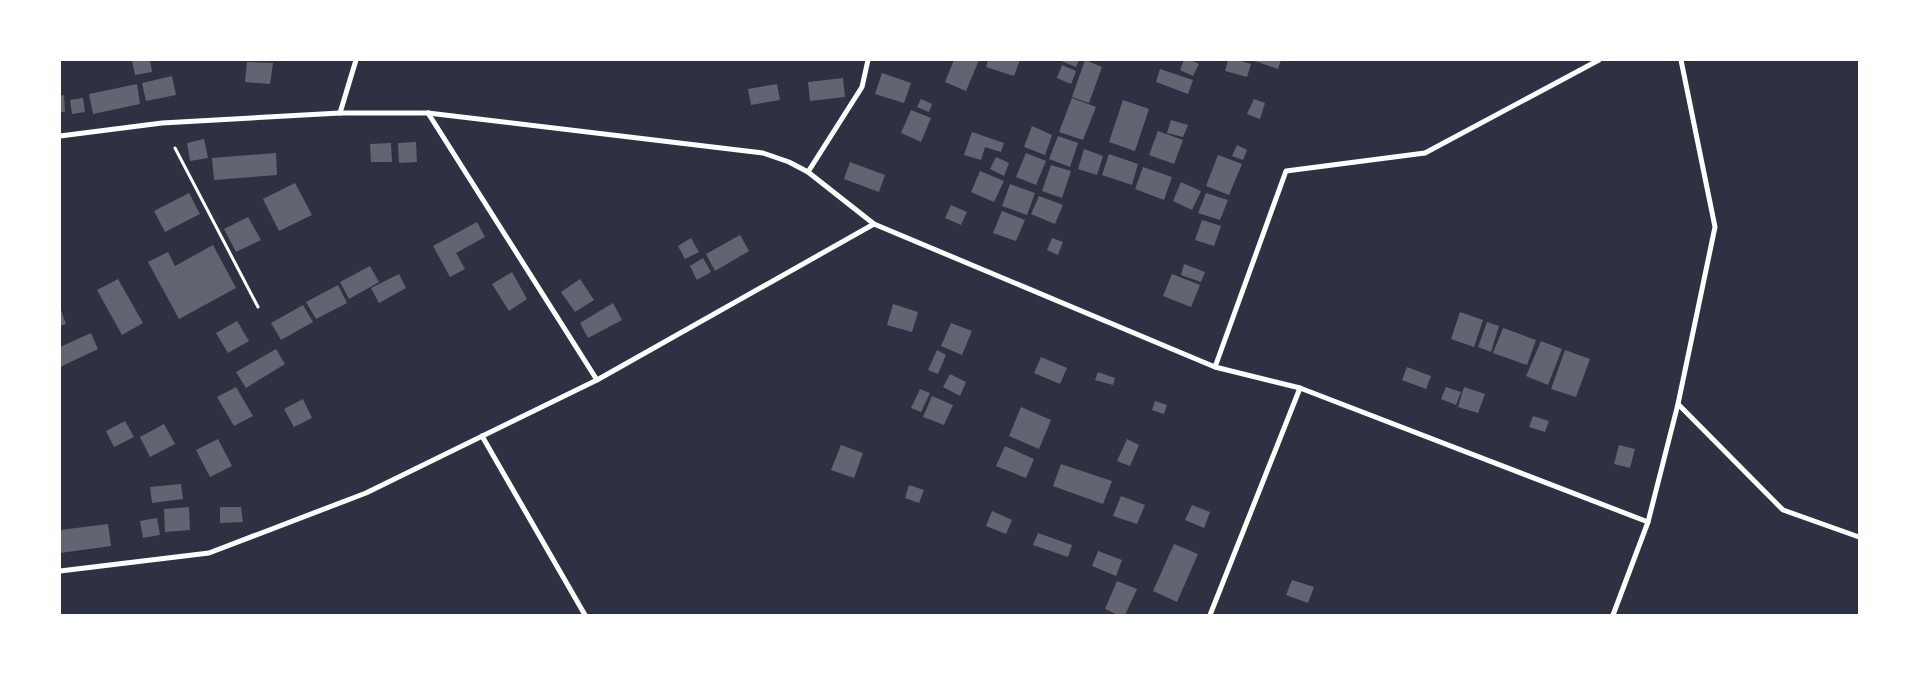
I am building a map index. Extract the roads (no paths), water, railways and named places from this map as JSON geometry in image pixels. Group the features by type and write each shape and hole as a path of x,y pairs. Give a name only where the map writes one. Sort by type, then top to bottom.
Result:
{"street":[{"path":"340,113 356,60"},
{"path":"808,172 862,87 868,60"},
{"path":"1215,367 1286,171 1425,153 1599,60"},
{"path":"1612,615 1648,522 1678,404 1715,227 1681,60"},
{"path":"60,136 162,122 340,113 428,113 763,153 789,162 808,172 874,224 1215,367 1300,388 1648,522"},
{"path":"428,113 597,380"},
{"path":"60,571 209,553 366,493 597,380 874,224"},
{"path":"1210,615 1300,388"},
{"path":"1678,404 1783,510 1859,537"},
{"path":"482,436 585,615"}]}
